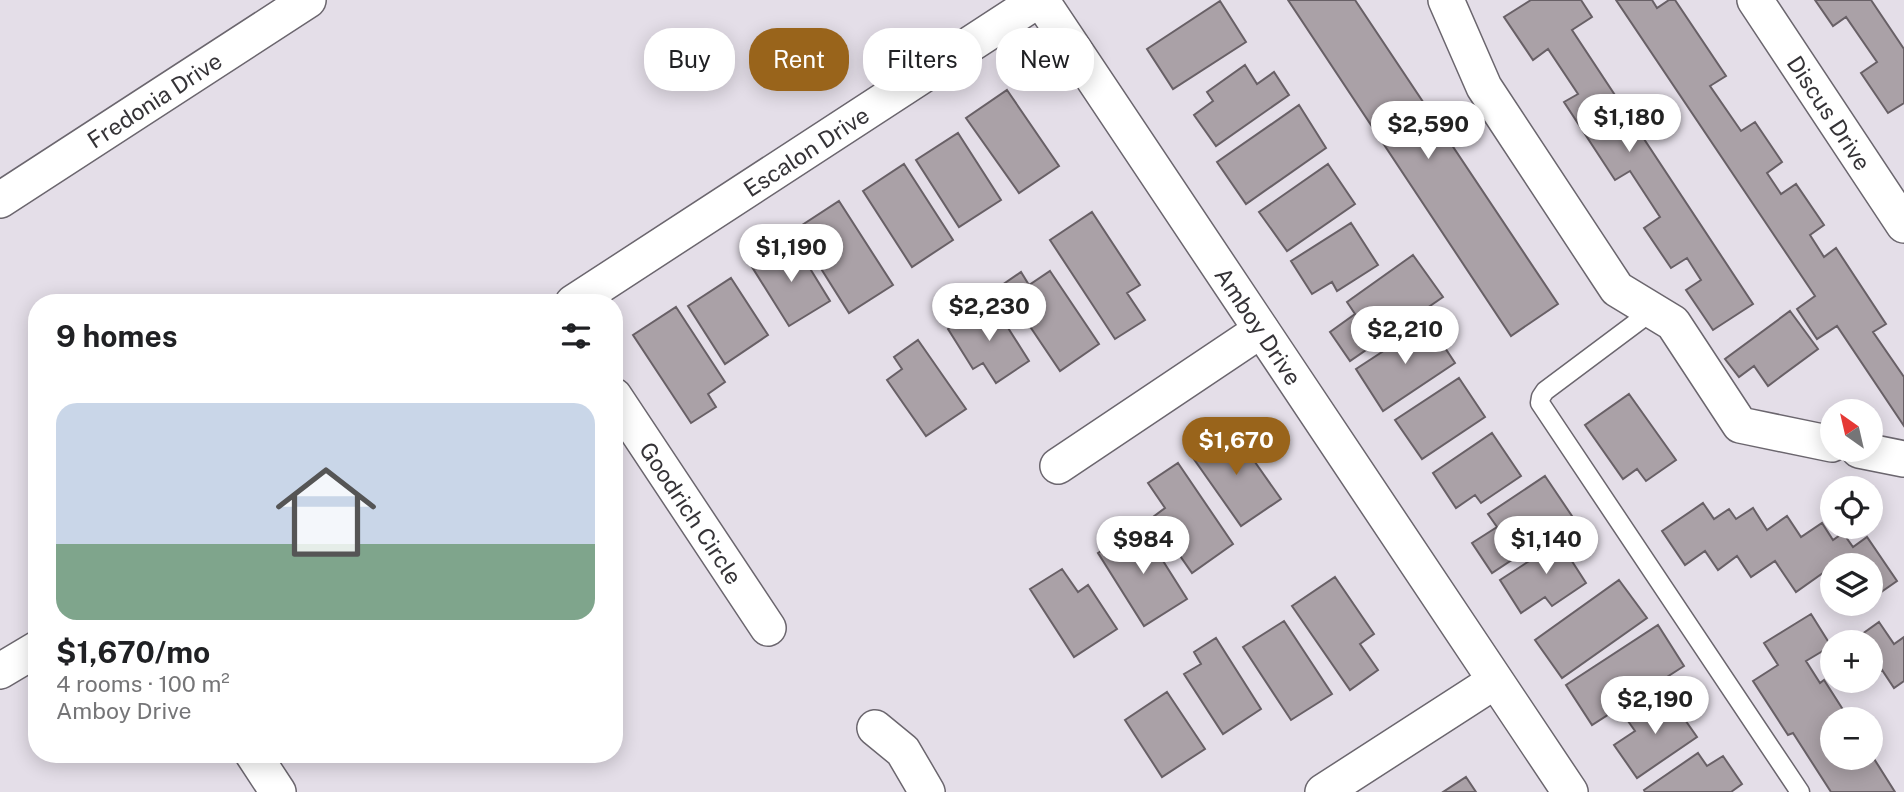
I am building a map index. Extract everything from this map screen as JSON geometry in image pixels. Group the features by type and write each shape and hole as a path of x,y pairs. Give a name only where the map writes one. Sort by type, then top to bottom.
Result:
{"street":[{"name":"Fredonia Drive","path":"0,200 308,0"},
{"name":"Escalon Drive","path":"587,294 1039,0"},
{"name":"Amboy Drive","path":"1039,0 1570,792"},
{"path":"1446,0 1484,87 1617,289 1672,323 1740,425 1820,442"},
{"name":"Discus Drive","path":"1755,0 1904,225"},
{"path":"1058,466 1261,330"},
{"name":"Goodrich Circle","path":"623,410 768,628"},
{"path":"1883,455 1904,459"},
{"path":"0,671 28,654"},
{"path":"1324,792 1495,681"},
{"path":"875,728 903,751 927,792"},
{"path":"259,763 278,792"}],"lane":[{"path":"1652,311 1545,391 1541,403 1800,792"}],"building":[{"path":"1288,0 1355,0 1558,304 1511,336"},
{"path":"1531,0 1581,0 1592,17 1572,30 1753,304 1713,330 1686,290 1701,280 1687,258 1671,268 1644,228 1660,217 1630,171 1615,180 1564,102 1578,94 1548,49 1533,60 1504,17"},
{"path":"1616,0 1652,0 1657,8 1669,0 1675,0 1726,76 1710,86 1741,131 1755,122 1782,162 1767,173 1781,194 1796,184 1824,225 1810,235 1824,257 1836,248 1886,324 1873,332 1904,377 1904,426 1837,326 1817,339 1797,309 1815,296"},
{"path":"1815,0 1871,0 1904,49 1904,103 1888,113 1861,73 1877,62 1846,17 1833,26"},
{"path":"1220,1 1246,42 1173,89 1147,49"},
{"path":"1245,65 1257,84 1274,72 1289,95 1216,146 1194,115 1213,101 1207,92"},
{"path":"1008,91 1059,166 1019,193 966,118"},
{"path":"1299,105 1326,148 1246,204 1217,162"},
{"path":"958,133 1001,200 959,227 916,160"},
{"path":"904,164 953,240 912,267 863,191"},
{"path":"1328,164 1355,204 1287,251 1259,212"},
{"path":"839,201 893,285 849,313 796,229"},
{"path":"1092,212 1140,285 1127,293 1145,320 1115,339 1050,240"},
{"path":"1351,223 1378,265 1337,291 1332,282 1312,294 1291,261"},
{"path":"793,241 830,301 789,326 752,267"},
{"path":"1413,255 1443,297 1350,361 1330,332 1355,314 1347,302"},
{"path":"1050,271 1099,344 1060,371 1002,285 1021,272 1029,285"},
{"path":"731,278 768,335 725,364 688,306"},
{"path":"991,301 1029,361 996,383 983,363 973,369 948,329"},
{"path":"676,307 725,382 708,394 716,407 691,423 633,335"},
{"path":"1790,311 1818,349 1768,386 1754,366 1739,377 1725,359"},
{"path":"1428,322 1455,363 1383,411 1356,369"},
{"path":"918,340 966,409 926,436 887,380 902,369 894,357"},
{"path":"1459,378 1485,417 1422,459 1395,420"},
{"path":"1629,394 1676,460 1646,481 1637,469 1623,479 1585,425"},
{"path":"1231,428 1281,499 1241,526 1191,455"},
{"path":"1492,433 1521,476 1481,503 1475,495 1456,508 1433,473"},
{"path":"1178,463 1233,544 1192,573 1153,517 1165,508 1148,483"},
{"path":"1545,476 1574,519 1492,573 1472,543 1497,527 1488,514"},
{"path":"1703,503 1714,519 1729,509 1736,519 1753,508 1767,530 1787,516 1801,537 1820,524 1820,539 1847,539 1853,547 1868,539 1878,553 1820,553 1820,575 1796,592 1775,561 1751,577 1737,556 1718,570 1705,551 1685,565 1662,531"},
{"path":"1141,526 1187,599 1144,626 1098,553"},
{"path":"1574,532 1582,545 1568,555 1586,583 1552,606 1545,597 1521,613 1500,580"},
{"path":"1883,560 1897,581 1883,591"},
{"path":"1062,569 1078,592 1088,585 1117,629 1074,657 1030,589"},
{"path":"1335,577 1374,634 1360,644 1378,670 1350,690 1292,606"},
{"path":"1619,580 1647,618 1562,678 1535,640"},
{"path":"1811,614 1821,630 1820,653 1806,661 1820,683 1820,693 1832,693 1841,707 1820,707 1820,770 1881,770 1895,792 1831,792 1793,733 1788,735 1753,681 1778,665 1764,643"},
{"path":"1284,621 1332,694 1291,720 1243,647"},
{"path":"1879,622 1894,644 1904,637 1904,681 1894,688 1883,672 1883,630 1868,630"},
{"path":"1658,625 1684,666 1592,725 1566,685"},
{"path":"1216,638 1261,709 1223,734 1184,674 1201,664 1194,652"},
{"path":"1167,692 1205,749 1162,777 1125,720"},
{"path":"1667,694 1697,737 1637,778 1614,745 1635,731 1628,721"},
{"path":"1698,753 1707,766 1723,756 1742,784 1731,792 1645,792 1644,790"},
{"path":"1466,777 1476,792 1443,792"}]}
